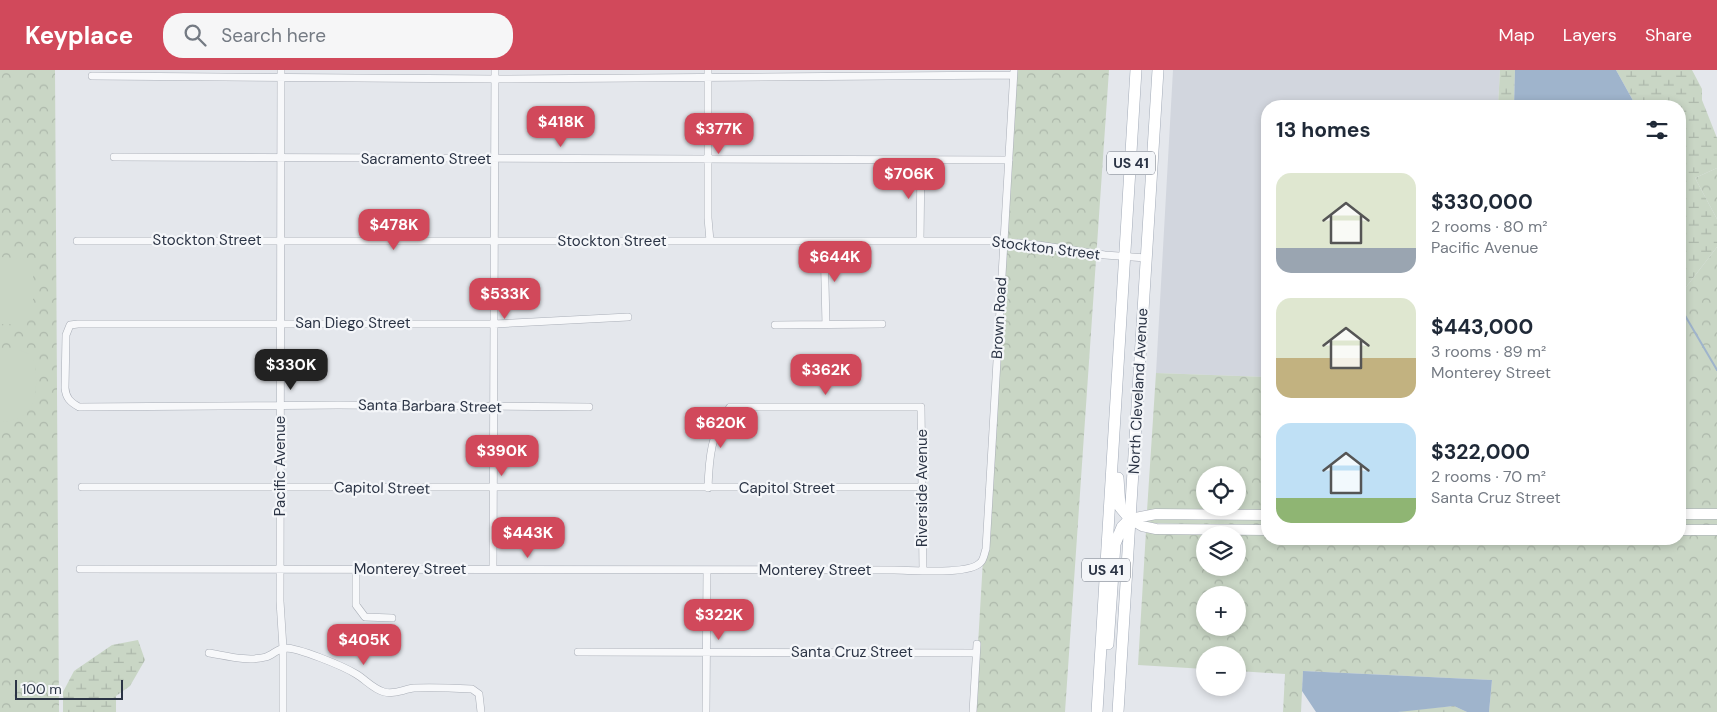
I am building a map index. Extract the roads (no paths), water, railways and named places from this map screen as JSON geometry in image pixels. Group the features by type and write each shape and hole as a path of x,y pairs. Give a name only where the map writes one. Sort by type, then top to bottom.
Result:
{"main road":[{"name":"North Cleveland Avenue","path":"1097,711 1136,70"},
{"name":"North Cleveland Avenue","path":"1118,712 1158,70"},
{"path":"1115,429 1120,507 1130,519 1142,526 1156,529 1261,530"},
{"path":"1097,711 1111,625 1115,544 1122,527 1130,519 1156,514 1261,515"},
{"path":"1686,514 1717,514"},
{"path":"1686,530 1717,530"}],"street":[{"path":"494,569 495,70"},
{"path":"92,76 281,73 495,79 708,73 896,78 1013,73"},
{"name":"Pacific Avenue","path":"281,73 280,405 283,712"},
{"path":"708,73 710,241"},
{"name":"Brown Road","path":"979,565 986,549 1013,73"},
{"name":"Sacramento Street","path":"114,157 1008,160"},
{"path":"920,241 921,160"},
{"name":"Stockton Street","path":"77,240 1004,241 1146,258"},
{"path":"824,241 826,325"},
{"name":"San Diego Street","path":"66,396 66,335 70,324 494,324 628,317"},
{"path":"775,326 882,324"},
{"name":"Santa Barbara Street","path":"66,396 71,403 79,407 280,405 588,407"},
{"name":"Riverside Avenue","path":"708,488 710,447 722,417 730,407 921,407 923,436 921,487 923,570"},
{"name":"Capitol Street","path":"82,487 921,487"},
{"name":"Monterey Street","path":"80,569 923,570 967,569 979,565"},
{"path":"356,569 356,605 365,617 392,618"},
{"path":"706,712 708,652 707,570"},
{"path":"973,712 977,644"},
{"path":"209,653 258,658 268,656 283,648 321,658 342,667 364,678 371,686 386,693 394,694 413,688 472,689 479,694 481,712"},
{"name":"Santa Cruz Street","path":"578,652 976,652"}],"water":[{"path":"1515,70 1616,70 1633,100 1514,100"},
{"path":"1303,671 1492,680 1489,712 1467,712 1454,706 1398,712 1316,712 1302,691"}],"waterway":[{"path":"1686,317 1717,370"}]}
